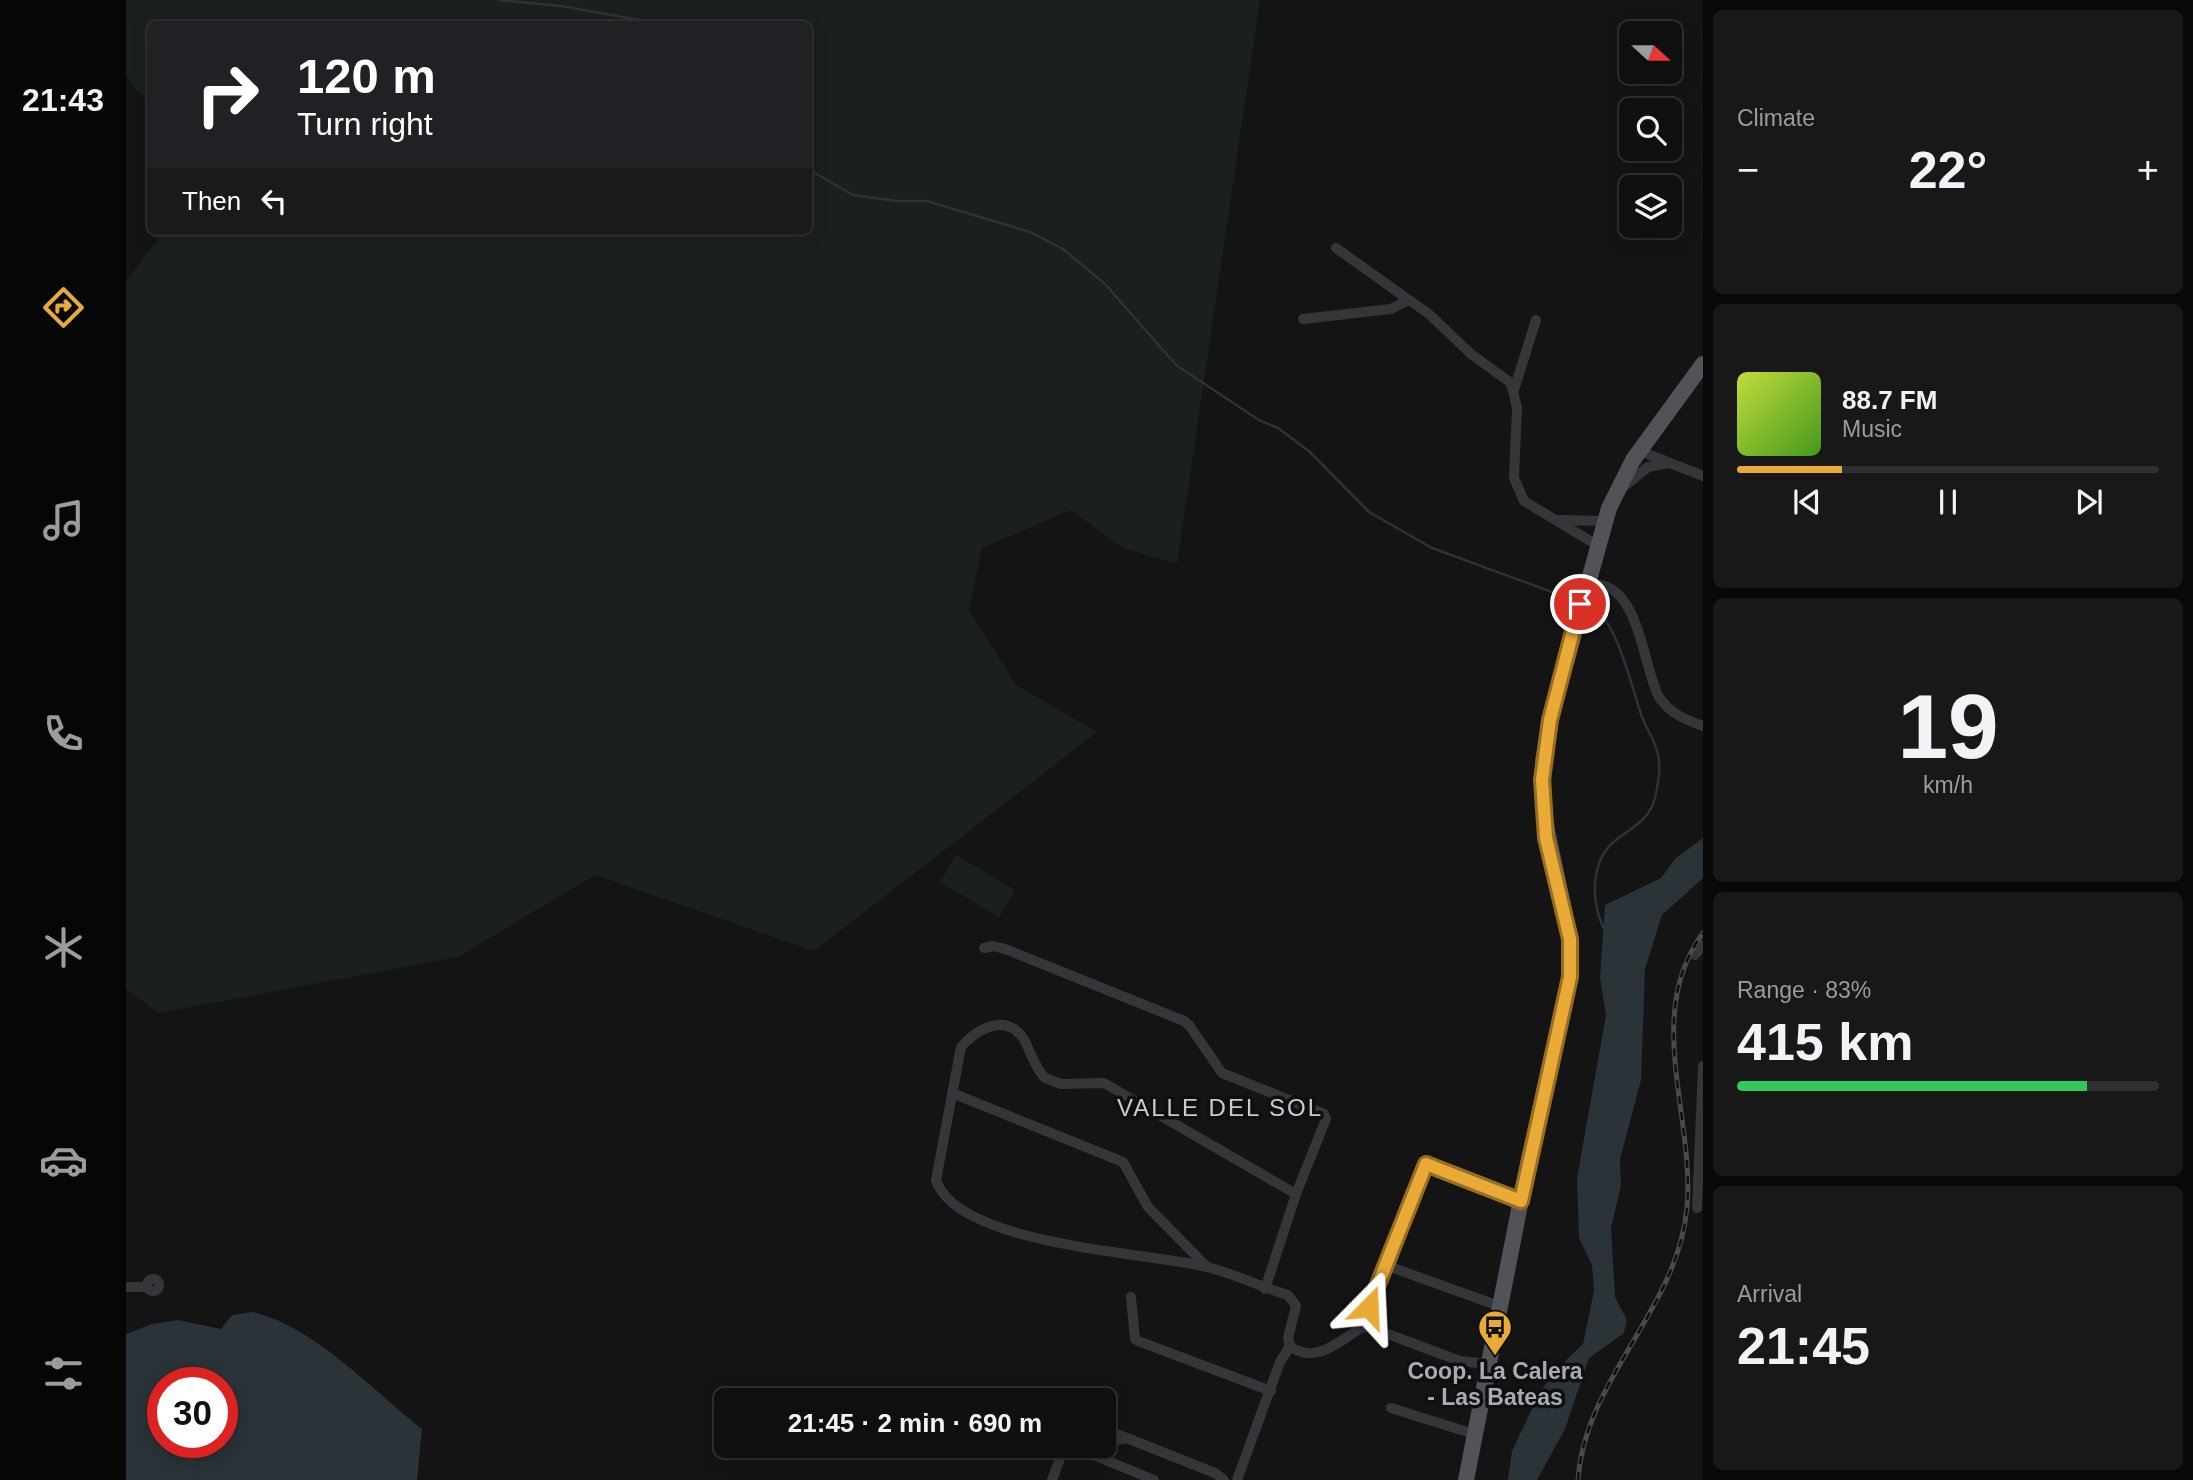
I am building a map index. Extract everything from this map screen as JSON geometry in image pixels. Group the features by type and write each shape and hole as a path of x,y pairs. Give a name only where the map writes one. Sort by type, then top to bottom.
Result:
{"main road":[{"path":"1466,1480 1499,1306 1570,977 1570,939 1546,838 1543,770 1554,701 1604,521 1614,496 1640,451 1703,364"}],"street":[{"path":"1336,248 1440,323 1471,354 1507,380 1514,390 1517,408 1513,468 1516,487 1531,508 1597,545"},
{"path":"1303,319 1391,309 1409,300"},
{"path":"1514,390 1536,320"},
{"path":"1640,451 1703,476"},
{"path":"1614,496 1648,467 1671,462"},
{"path":"1556,520 1604,521"},
{"path":"1585,586 1604,585 1614,592 1640,633 1660,699 1680,717 1703,726"},
{"path":"1695,955 1703,945"},
{"path":"984,948 993,946 1005,949 1184,1021 1189,1024 1222,1073 1324,1114 1326,1119 1296,1194 1265,1289"},
{"path":"1296,1194 1104,1083 1061,1084 1045,1078 1022,1036 999,1024 985,1027 961,1047 936,1180 945,1197 987,1224 1123,1256 1207,1267 1288,1295 1296,1306 1287,1338 1290,1346 1306,1355 1315,1355 1361,1328 1376,1330 1460,1362 1488,1364"},
{"path":"1697,1208 1703,1066"},
{"path":"952,1093 1123,1161 1148,1207 1207,1267"},
{"path":"1361,1328 1426,1164 1521,1201"},
{"path":"1385,1265 1499,1306"},
{"path":"126,1287 147,1287"},
{"path":"1131,1297 1135,1339 1271,1391"},
{"path":"1237,1480 1280,1362 1290,1346"},
{"path":"1391,1408 1474,1434"},
{"path":"1116,1434 1215,1473 1224,1480"},
{"path":"1116,1440 1126,1438"},
{"path":"1052,1480 1060,1458"},
{"path":"1101,1458 1154,1480"}],"shaded area":[{"path":"126,0 1260,0 1177,564 1123,548 1071,510 982,548 969,610 1016,685 1097,732 814,951 595,875 458,957 159,1013 126,989 126,282 161,235 812,235 812,21 147,21 147,100 133,87 126,74"},
{"path":"1703,838 1703,878 1662,915 1645,969 1641,1080 1620,1159 1621,1186 1611,1228 1615,1297 1627,1320 1624,1333 1589,1358 1565,1429 1537,1480 1508,1480 1512,1451 1540,1392 1555,1371 1583,1344 1594,1291 1592,1265 1579,1238 1577,1178 1606,1015 1600,978 1605,905 1661,878 1676,858"},
{"path":"956,855 1015,890 999,917 940,882"},
{"path":"253,1312 299,1331 321,1345 422,1429 417,1480 126,1480 126,1334 152,1324 178,1320 221,1329 232,1315"}],"waterway":[{"path":"499,0 561,6 645,21"},
{"path":"812,171 853,195 897,201 927,201 1030,232 1063,249 1105,284 1176,365 1259,420 1278,428 1310,452 1369,512 1432,548 1571,599"},
{"path":"1588,604 1598,611 1615,637 1642,717 1656,747 1659,762 1655,798 1649,812 1607,848 1597,869 1596,905 1603,927"}],"railway":[{"path":"1578,1480 1584,1443 1597,1409 1667,1279 1680,1244 1687,1207 1688,1173 1675,1067 1676,997 1685,964 1703,933"}],"place":[{"name":"Coop. La Calera - Las Bateas","path":"1495,1357"}],"district":[{"name":"VALLE DEL SOL","path":"1220,1108"}],"route":[{"path":"1369,1307 1426,1164 1521,1201 1565,1010 1570,977 1570,939 1546,838 1542,780 1554,701 1580,604"}]}
